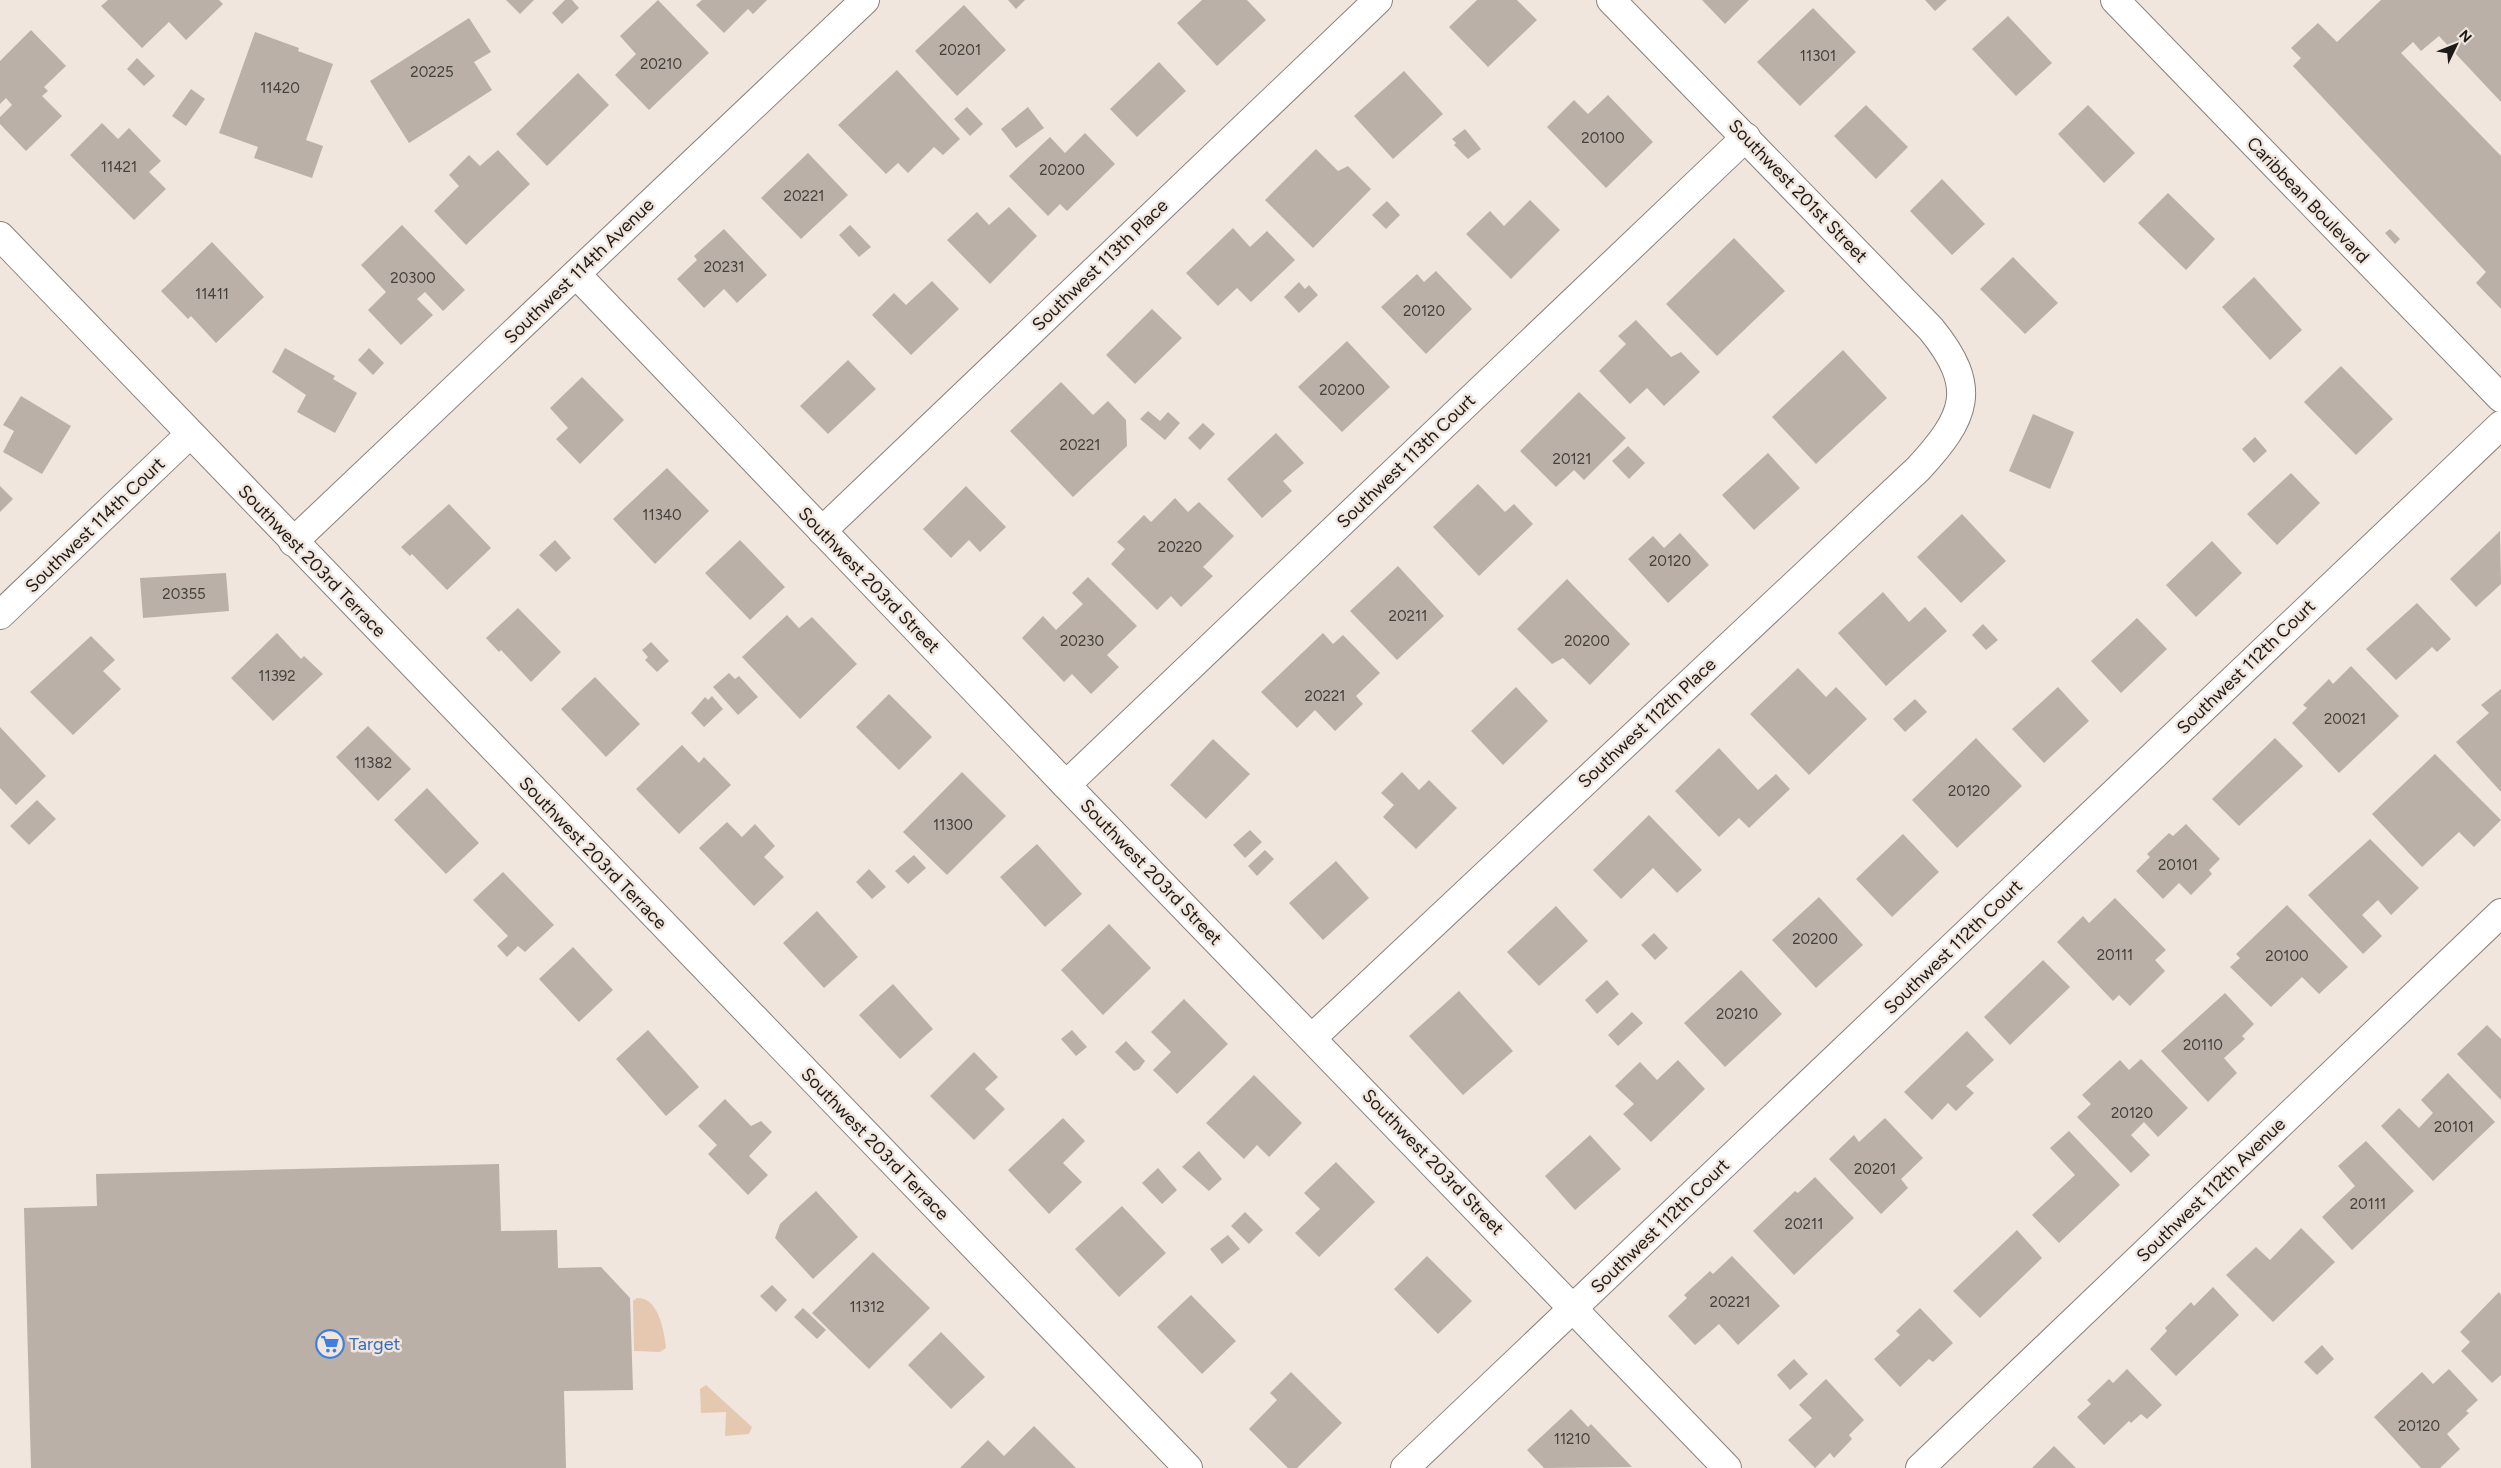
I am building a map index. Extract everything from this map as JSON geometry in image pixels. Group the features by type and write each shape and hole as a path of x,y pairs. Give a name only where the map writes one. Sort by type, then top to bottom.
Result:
{"street":[{"name":"Southwest 114th Avenue","path":"293,542 865,0"},
{"name":"Southwest 113th Place","path":"822,531 1378,0"},
{"name":"Southwest 201st Street","path":"1611,0 1931,328 1954,361 1962,395"},
{"name":"Caribbean Boulevard","path":"2115,0 2501,398"},
{"name":"Southwest 113th Court","path":"1066,785 1746,137"},
{"name":"Southwest 203rd Terrace","path":"0,236 1188,1468"},
{"name":"Southwest 203rd Street","path":"576,274 1066,785 1727,1468"},
{"name":"Southwest 112th Place","path":"1312,1038 1918,469 1949,432 1958,417 1962,395"},
{"name":"Southwest 112th Court","path":"1405,1468 2501,425"},
{"name":"Southwest 114th Court","path":"0,615 189,434"},
{"name":"Southwest 112th Avenue","path":"1920,1468 2501,913"}],"shaded area":[{"path":"637,1298 651,1303 659,1317 666,1348 660,1352 634,1351 633,1301"},
{"path":"706,1385 752,1427 749,1434 725,1436 726,1412 701,1413 700,1389"}],"building":[{"path":"108,0 219,0 223,4 186,40 169,22 142,48 101,6"},
{"path":"506,0 534,0 520,14"},
{"path":"565,0 572,0 579,8 562,24 552,13"},
{"path":"658,0 709,53 649,110 615,75 636,54 620,36"},
{"path":"702,0 767,0 753,14 748,9 724,33 696,5"},
{"path":"1008,0 1025,0 1016,9"},
{"path":"1202,0 1247,0 1266,20 1217,66 1177,23"},
{"path":"1477,0 1517,0 1537,20 1488,67 1449,27"},
{"path":"1702,0 1749,0 1725,24"},
{"path":"1925,0 1947,0 1935,11"},
{"path":"2381,0 2501,0 2501,102 2439,36 2421,51 2413,42 2401,53 2501,156 2501,309 2476,283 2486,272 2293,66 2301,58 2291,48 2318,23 2337,42"},
{"path":"964,5 1006,50 957,96 915,51"},
{"path":"1813,8 1856,52 1800,106 1757,62"},
{"path":"2008,16 2052,63 2016,96 1972,49"},
{"path":"469,18 491,52 474,62 492,90 409,143 370,81"},
{"path":"31,30 66,66 44,87 48,91 42,96 62,116 26,151 0,124 0,117 12,105 6,98 0,104 0,61"},
{"path":"255,32 299,48 298,51 333,64 306,140 323,146 312,178 254,158 258,147 219,133"},
{"path":"137,58 155,76 144,86 127,69"},
{"path":"1159,62 1186,91 1137,137 1110,109"},
{"path":"897,70 960,139 943,155 934,147 908,173 898,163 886,174 838,125"},
{"path":"1404,71 1443,114 1393,159 1354,116"},
{"path":"578,73 609,105 547,166 516,134"},
{"path":"191,89 205,99 186,126 172,116"},
{"path":"1608,95 1653,142 1606,188 1547,127 1574,100 1588,114"},
{"path":"1866,105 1908,147 1876,179 1834,136"},
{"path":"2088,105 2135,153 2104,183 2058,134"},
{"path":"967,107 983,124 970,136 954,119"},
{"path":"1028,107 1044,128 1016,148 1001,129"},
{"path":"102,123 118,139 129,128 161,161 149,172 166,189 134,220 70,155"},
{"path":"1465,129 1481,149 1468,159 1454,145 1456,143 1452,139"},
{"path":"1085,133 1115,164 1067,211 1060,204 1048,216 1009,176 1050,137 1065,153"},
{"path":"1316,149 1338,171 1348,166 1371,189 1313,248 1265,200"},
{"path":"498,150 530,184 466,245 434,211 459,186 449,175 469,155 480,166"},
{"path":"808,153 848,195 801,239 761,198"},
{"path":"1942,179 1985,224 1952,255 1910,211"},
{"path":"2168,193 2215,239 2186,270 2138,223"},
{"path":"1530,200 1560,230 1511,279 1466,234 1490,211 1504,226"},
{"path":"1387,201 1400,215 1386,229 1372,215"},
{"path":"1009,207 1037,236 990,284 947,240 977,212 989,225"},
{"path":"402,225 465,290 443,311 425,292 417,299 433,315 401,345 368,310 386,292 361,265"},
{"path":"850,225 871,247 859,257 839,235"},
{"path":"1233,228 1250,247 1267,231 1295,260 1251,302 1237,288 1218,306 1186,273"},
{"path":"724,229 767,275 737,303 724,289 704,308 677,279 697,260 694,256"},
{"path":"2390,229 2400,239 2395,244 2385,233"},
{"path":"1734,238 1785,291 1717,356 1666,304"},
{"path":"212,242 264,297 216,343 191,316 188,319 161,291"},
{"path":"2013,257 2058,303 2025,334 1980,289"},
{"path":"1436,271 1472,309 1426,354 1381,307 1417,274 1424,282"},
{"path":"2254,277 2302,330 2270,360 2222,307"},
{"path":"932,281 959,309 911,355 872,315 894,293 906,305"},
{"path":"1299,282 1305,289 1309,285 1318,295 1299,313 1284,297"},
{"path":"1152,309 1182,338 1135,384 1106,355"},
{"path":"1636,320 1671,357 1681,352 1700,372 1664,406 1647,388 1630,404 1599,371 1626,344 1618,336"},
{"path":"1347,341 1390,387 1342,432 1298,387"},
{"path":"285,348 335,376 333,379 357,393 335,433 297,412 306,395 272,372"},
{"path":"369,348 384,363 373,375 358,360"},
{"path":"1843,350 1887,398 1816,464 1772,417"},
{"path":"848,360 876,389 828,434 800,406"},
{"path":"2341,366 2393,419 2356,455 2304,402"},
{"path":"582,377 624,420 580,464 556,439 568,428 550,408"},
{"path":"1061,382 1093,415 1108,401 1126,420 1127,446 1073,497 1010,431"},
{"path":"1579,392 1626,438 1584,480 1574,470 1556,487 1520,451"},
{"path":"21,396 71,426 42,474 3,452 14,431 3,425"},
{"path":"1148,411 1160,421 1168,412 1180,423 1165,440 1140,419"},
{"path":"2033,414 2074,432 2050,489 2009,471"},
{"path":"1203,423 1215,434 1200,450 1188,438"},
{"path":"1276,433 1304,463 1283,481 1292,491 1262,518 1227,479"},
{"path":"2255,437 2267,451 2254,463 2242,449"},
{"path":"1628,446 1645,463 1629,479 1612,461"},
{"path":"1768,453 1800,488 1754,530 1722,495"},
{"path":"667,468 709,511 655,564 613,519"},
{"path":"2291,473 2320,503 2277,545 2247,514"},
{"path":"1478,484 1505,512 1514,504 1533,524 1479,576 1433,527"},
{"path":"0,486 13,499 0,512"},
{"path":"966,486 1006,527 980,552 969,540 951,558 923,529"},
{"path":"1175,498 1188,512 1199,502 1234,536 1203,567 1213,576 1181,607 1171,596 1157,610 1111,564 1125,549 1117,542 1144,515 1151,522"},
{"path":"449,504 491,548 447,590 412,554 410,556 401,547"},
{"path":"1962,514 2006,561 1961,603 1917,557"},
{"path":"2500,531 2501,584 2476,607 2450,579"},
{"path":"1680,533 1709,565 1668,603 1628,559 1653,536 1664,548"},
{"path":"555,540 571,558 556,572 539,555"},
{"path":"740,540 785,587 750,620 705,573"},
{"path":"2212,541 2242,573 2196,617 2166,585"},
{"path":"1398,566 1444,616 1397,660 1350,611"},
{"path":"226,573 229,611 143,618 140,578"},
{"path":"1088,577 1137,626 1107,655 1119,667 1091,694 1072,674 1064,682 1022,638 1043,616 1056,630 1083,604 1072,593"},
{"path":"1567,579 1630,644 1590,685 1563,658 1552,664 1517,629"},
{"path":"1883,592 1909,622 1925,607 1947,631 1886,686 1838,633"},
{"path":"2417,603 2451,639 2437,652 2432,647 2396,680 2366,649"},
{"path":"518,608 561,652 531,682 501,650 499,652 486,638"},
{"path":"787,615 799,628 812,617 857,664 800,719 742,657"},
{"path":"2137,618 2167,649 2121,693 2091,661"},
{"path":"1983,624 1998,640 1986,650 1972,635"},
{"path":"277,633 301,659 304,656 323,674 273,721 231,678"},
{"path":"1323,633 1333,644 1343,635 1380,673 1356,696 1363,704 1335,731 1315,710 1297,728 1261,692"},
{"path":"91,636 115,660 103,671 121,689 73,735 30,692"},
{"path":"651,642 669,661 657,672 645,660 648,657 642,650"},
{"path":"2351,666 2399,716 2339,773 2292,723 2307,708 2303,705 2329,679 2333,684"},
{"path":"1798,668 1826,697 1836,687 1867,719 1809,775 1750,714"},
{"path":"729,673 735,679 739,676 758,697 738,715 713,687"},
{"path":"595,677 640,724 606,757 561,709"},
{"path":"1516,687 1548,721 1503,765 1471,731"},
{"path":"2058,687 2089,721 2044,763 2012,729"},
{"path":"2501,689 2501,792 2456,742 2489,713 2481,705"},
{"path":"889,694 932,737 899,770 856,727"},
{"path":"712,696 723,709 704,727 691,713 705,697 708,700"},
{"path":"1915,699 1927,712 1905,732 1893,719"},
{"path":"368,726 411,769 378,801 336,757"},
{"path":"0,727 46,776 16,805 0,788"},
{"path":"1976,738 2022,786 1957,848 1912,800"},
{"path":"2275,738 2303,766 2239,826 2212,799"},
{"path":"1213,739 1250,774 1206,819 1170,785"},
{"path":"682,745 699,763 704,757 731,785 679,834 636,789"},
{"path":"1719,748 1758,790 1776,774 1790,789 1749,828 1739,818 1719,837 1675,791"},
{"path":"2435,754 2501,820 2474,847 2459,832 2422,867 2372,814"},
{"path":"962,772 1006,816 947,875 903,832"},
{"path":"1402,772 1419,790 1429,780 1457,808 1416,849 1383,817 1394,805 1381,793"},
{"path":"427,788 479,843 446,874 394,820"},
{"path":"37,800 56,819 29,845 10,826"},
{"path":"1649,815 1702,870 1677,893 1653,868 1621,899 1593,870"},
{"path":"727,822 742,837 755,824 775,846 764,857 784,877 754,906 699,848"},
{"path":"2186,824 2220,859 2209,870 2212,874 2191,895 2179,883 2163,899 2136,871 2150,857 2147,854 2169,833 2173,836"},
{"path":"1250,830 1262,842 1245,858 1233,845"},
{"path":"1903,834 1939,872 1892,917 1856,879"},
{"path":"2370,839 2419,888 2391,915 2378,900 2362,915 2382,936 2363,954 2308,895"},
{"path":"1037,844 1082,894 1045,927 1000,877"},
{"path":"1265,850 1274,859 1257,876 1248,866"},
{"path":"914,855 926,868 908,884 895,871"},
{"path":"1336,861 1369,898 1323,940 1289,903"},
{"path":"869,869 886,887 872,899 856,882"},
{"path":"503,872 554,925 525,952 518,946 507,957 497,946 508,936 473,900"},
{"path":"1819,897 1863,945 1816,988 1772,940"},
{"path":"2115,898 2166,950 2155,960 2165,971 2130,1006 2119,995 2113,1001 2057,942 2083,916 2089,923"},
{"path":"2287,905 2348,967 2319,994 2302,977 2271,1007 2230,967 2240,958 2236,954"},
{"path":"1556,906 1588,941 1539,986 1507,952"},
{"path":"817,911 858,957 824,988 783,943"},
{"path":"1109,924 1151,968 1103,1015 1061,970"},
{"path":"1654,933 1668,948 1655,960 1641,945"},
{"path":"573,947 613,990 579,1022 539,979"},
{"path":"2043,960 2070,987 2010,1045 1984,1017"},
{"path":"1741,970 1782,1014 1725,1067 1684,1023"},
{"path":"1607,980 1619,994 1597,1014 1585,1000"},
{"path":"893,984 933,1029 900,1059 859,1015"},
{"path":"1459,991 1513,1051 1463,1095 1409,1036"},
{"path":"2225,993 2254,1024 2242,1036 2245,1039 2224,1058 2237,1073 2208,1102 2161,1051"},
{"path":"1184,999 1228,1044 1177,1094 1153,1070 1171,1052 1151,1032"},
{"path":"1632,1012 1643,1023 1618,1046 1608,1035"},
{"path":"2487,1025 2501,1039 2501,1100 2457,1054"},
{"path":"648,1030 699,1087 666,1116 616,1059"},
{"path":"1072,1030 1087,1047 1076,1056 1061,1039"},
{"path":"1967,1031 1994,1060 1966,1086 1974,1093 1956,1111 1948,1103 1932,1120 1904,1092"},
{"path":"1126,1041 1145,1061 1139,1069 1134,1071 1115,1052"},
{"path":"974,1052 998,1077 985,1089 1005,1109 974,1140 930,1096"},
{"path":"2141,1059 2188,1108 2158,1137 2144,1122 2131,1135 2150,1155 2131,1173 2077,1117 2091,1104 2082,1095 2120,1060 2129,1070"},
{"path":"1678,1060 1705,1089 1651,1142 1623,1114 1634,1104 1615,1086 1640,1062 1657,1080"},
{"path":"2448,1073 2495,1122 2433,1181 2381,1126 2399,1108 2419,1128 2433,1113 2421,1100"},
{"path":"1254,1075 1302,1123 1269,1157 1257,1145 1244,1159 1206,1123"},
{"path":"725,1099 751,1126 761,1121 772,1132 749,1156 768,1175 748,1195 708,1154 717,1145 698,1126"},
{"path":"1063,1118 1085,1141 1063,1163 1082,1182 1049,1214 1008,1170"},
{"path":"1885,1118 1923,1158 1901,1179 1908,1188 1881,1214 1829,1159 1854,1135 1859,1142"},
{"path":"2069,1131 2120,1185 2059,1243 2032,1215 2075,1175 2050,1148"},
{"path":"1590,1135 1621,1169 1575,1210 1545,1176"},
{"path":"2366,1141 2414,1191 2352,1250 2322,1217 2355,1186 2338,1166"},
{"path":"1199,1151 1222,1179 1209,1191 1182,1167"},
{"path":"1336,1162 1375,1202 1319,1257 1295,1233 1320,1209 1304,1193"},
{"name":"Target","path":"499,1164 501,1231 557,1230 558,1268 601,1267 630,1298 633,1390 564,1391 566,1468 31,1468 24,1208 97,1206 96,1174"},
{"path":"1158,1168 1177,1190 1162,1204 1142,1183"},
{"path":"1815,1177 1854,1218 1794,1275 1753,1231 1795,1191 1798,1193"},
{"path":"816,1191 858,1237 813,1279 775,1238 780,1224"},
{"path":"1122,1206 1166,1253 1119,1297 1075,1249"},
{"path":"1245,1212 1263,1230 1249,1244 1231,1226"},
{"path":"2301,1228 2335,1262 2273,1322 2226,1275 2256,1247 2270,1260"},
{"path":"2017,1230 2042,1258 1980,1318 1953,1291"},
{"path":"1228,1235 1240,1249 1222,1264 1210,1249"},
{"path":"873,1252 930,1308 869,1369 812,1313"},
{"path":"1427,1256 1472,1301 1438,1334 1394,1289"},
{"path":"1732,1256 1780,1306 1738,1345 1719,1324 1695,1345 1668,1316 1687,1298 1684,1295 1710,1271 1713,1274"},
{"path":"772,1285 787,1300 776,1312 760,1296"},
{"path":"2213,1287 2239,1315 2176,1376 2150,1349 2167,1331 2165,1328 2191,1302 2194,1306"},
{"path":"2499,1292 2501,1295 2501,1375 2492,1383 2461,1351 2470,1342 2460,1332"},
{"path":"1191,1295 1236,1341 1202,1374 1157,1327"},
{"path":"803,1308 826,1330 817,1339 794,1317"},
{"path":"1920,1308 1953,1343 1933,1362 1929,1359 1900,1387 1874,1359 1900,1335 1896,1331"},
{"path":"941,1332 985,1377 951,1409 908,1365"},
{"path":"2322,1345 2334,1359 2317,1375 2304,1362"},
{"path":"1794,1359 1808,1374 1790,1390 1777,1375"},
{"path":"2127,1369 2162,1405 2147,1419 2141,1414 2131,1423 2129,1421 2104,1445 2077,1417 2091,1404 2087,1400 2109,1379 2113,1383"},
{"path":"2449,1369 2478,1400 2466,1411 2469,1413 2447,1434 2460,1449 2440,1468 2421,1468 2374,1417 2422,1372 2433,1384"},
{"path":"1291,1372 1342,1423 1297,1468 1288,1468 1249,1429 1277,1400 1270,1393"},
{"path":"1826,1379 1864,1420 1849,1435 1852,1439 1834,1458 1830,1453 1815,1468 1788,1440 1812,1418 1799,1405"},
{"path":"1571,1409 1588,1427 1591,1424 1632,1467 1544,1468 1527,1450"},
{"path":"1034,1426 1076,1468 960,1468 988,1440 1004,1456"},
{"path":"2054,1446 2076,1468 2032,1468"}],"place":[{"name":"Target","path":"330,1344"}]}
